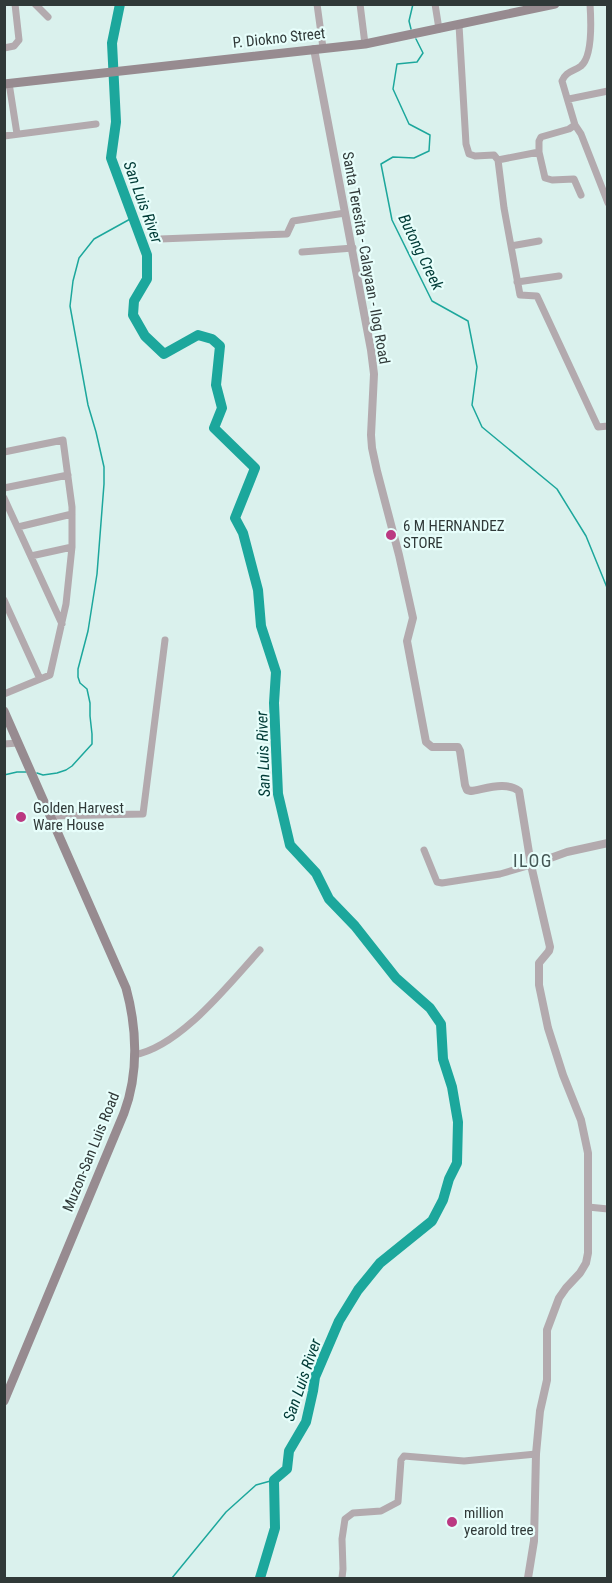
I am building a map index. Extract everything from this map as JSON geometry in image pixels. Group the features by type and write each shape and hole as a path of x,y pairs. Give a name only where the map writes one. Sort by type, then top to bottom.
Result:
{"main road":[{"name":"P. Diokno Street","path":"7,83 365,44 555,4"},
{"name":"Muzon-San Luis Road","path":"4,711 126,988 133,1019 134,1055 132,1084 121,1121 4,1401"}],"street":[{"path":"4,48 14,46 19,40 15,4"},
{"path":"35,4 48,17"},
{"path":"317,4 319,48"},
{"path":"360,4 365,44"},
{"path":"435,4 438,29"},
{"path":"590,4 591,25 588,54 584,63 566,73 562,81 575,125 581,134 608,203"},
{"path":"459,25 466,144 469,154 494,155 498,160 520,295 537,296 598,427 608,426"},
{"name":"Santa Teresita - Calayaan - Ilog Road","path":"319,48 345,213 373,362 372,448 412,618 407,641 426,742 432,747 458,747 467,790 507,785 519,791 531,865 550,947 539,963 539,985 548,1028 581,1120 588,1153 586,1263 559,1298 547,1330 547,1380 540,1411 536,1454 534,1541 528,1578"},
{"path":"7,83 17,134"},
{"path":"568,99 608,91"},
{"path":"4,136 96,124"},
{"path":"575,125 541,137 538,141 545,178 574,179 581,195"},
{"path":"498,160 539,152"},
{"path":"160,239 287,234 293,221 345,213"},
{"path":"511,246 539,241"},
{"path":"302,252 352,248"},
{"path":"517,282 559,276"},
{"path":"4,453 63,440 72,514 72,547 66,604 50,675 4,694"},
{"path":"4,488 68,475"},
{"path":"4,498 62,624"},
{"path":"18,527 72,514"},
{"path":"31,556 72,547"},
{"path":"4,600 40,679"},
{"path":"55,609 66,604"},
{"path":"50,816 143,814 165,640"},
{"path":"4,744 18,743"},
{"path":"424,850 437,882 442,883 500,874 567,852 608,843"},
{"path":"134,1055 157,1048 204,1012 260,950"},
{"path":"588,1207 608,1209"},
{"path":"342,1578 344,1569 342,1539 345,1519 353,1513 381,1511 398,1502 401,1460 404,1456 464,1461 536,1454"}],"waterway":[{"name":"San Luis River","path":"120,4 112,43 116,122 111,158 147,255 147,279 134,301 133,315 145,336 164,354 198,335 212,339 220,346 216,385 222,408 214,428 255,468 235,518 243,533 258,590 261,626 276,672 274,703 278,794 290,845 316,873 329,899 355,926 396,978 430,1008 441,1024 443,1059 452,1087 458,1122 457,1163 432,1221 380,1263 358,1290 339,1321 315,1377 306,1422 289,1451 287,1469 274,1480 275,1528 260,1578"},
{"name":"Butong Creek","path":"411,29 409,21 413,4"},
{"name":"Butong Creek","path":"416,39 423,53 417,62 397,64 393,89 409,124 430,135 429,151 414,158 393,157 381,164 392,220 432,301 468,321 477,367 472,405 482,427 557,489 586,536 608,590"},
{"path":"37,773 43,775 66,770 92,744 90,703 87,689 80,683 78,669 88,631 97,574 104,467 88,405 70,306 79,258 94,239 132,218"},
{"path":"4,775 26,772"},
{"path":"172,1578 226,1512 256,1485 274,1480"}],"place":[{"name":"6 M HERNANDEZ STORE","path":"391,535"},
{"name":"Golden Harvest Ware House","path":"21,817"},
{"name":"million yearold tree","path":"452,1522"}],"district":[{"name":"ILOG","path":"533,860"}]}
